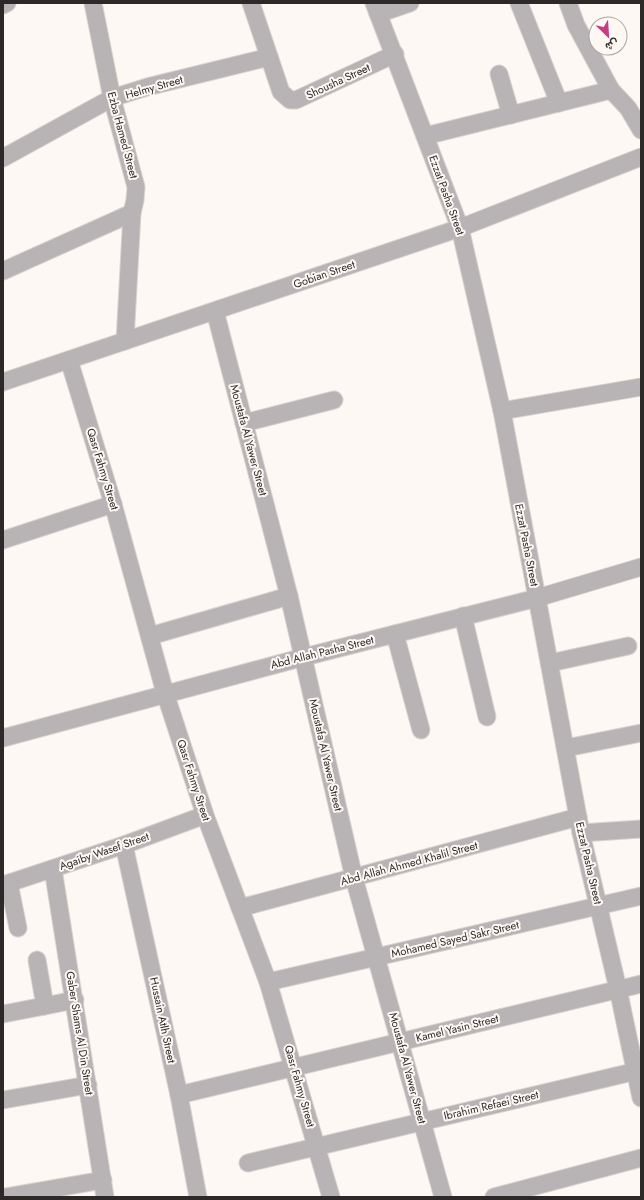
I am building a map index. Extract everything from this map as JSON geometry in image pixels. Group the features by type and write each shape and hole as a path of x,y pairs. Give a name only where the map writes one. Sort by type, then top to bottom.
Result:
{"street":[{"path":"3,5 7,3"},
{"name":"Ezba Hamed Street","path":"93,3 112,98 136,187 132,213 125,341"},
{"name":"Shousha Street","path":"251,3 280,92 290,100 296,100 395,54"},
{"path":"376,8 410,3"},
{"path":"519,3 559,103"},
{"path":"568,3 576,25 611,90 628,108 641,130"},
{"name":"Ezzat Pasha Street","path":"376,8 395,54 460,228 502,411 566,748 579,825 638,1070 641,1098"},
{"name":"Helmy Street","path":"3,158 112,98 148,87 269,57"},
{"path":"499,74 511,115"},
{"path":"425,136 611,90"},
{"name":"Gobian Street","path":"3,382 460,228 641,157"},
{"path":"3,271 132,213"},
{"name":"Moustafa Al Yawer Street","path":"215,311 304,657 354,878 401,1041 443,1197"},
{"name":"Qasr Fahmy Street","path":"69,360 113,504 165,693 205,815 268,982 331,1197"},
{"path":"502,411 641,387"},
{"path":"244,423 334,400"},
{"path":"3,540 113,504"},
{"name":"Abd Allah Pasha Street","path":"3,738 165,693 537,598 641,567"},
{"path":"150,636 289,596"},
{"path":"463,616 486,716"},
{"path":"395,634 421,730"},
{"path":"550,663 628,646"},
{"path":"566,748 641,733"},
{"name":"Agaiby Wasef Street","path":"6,884 124,845 205,815"},
{"name":"Abd Allah Ahmed Khalil Street","path":"240,908 354,878 579,825 641,829"},
{"name":"Hussain Atlh Street","path":"124,845 179,1095 198,1197"},
{"name":"Gaber Shams Al Din Street","path":"53,869 75,1000 105,1197"},
{"path":"6,884 18,928"},
{"name":"Mohamed Sayed Sakr Street","path":"268,982 641,896"},
{"path":"37,960 45,1006"},
{"name":"Kamel Yasin Street","path":"179,1095 641,984"},
{"path":"3,1014 75,1000"},
{"name":"Ibrahim Refaei Street","path":"248,1163 638,1070"},
{"path":"3,1100 88,1085"},
{"path":"494,1197 641,1158"},
{"path":"5,1197 103,1180"}]}
